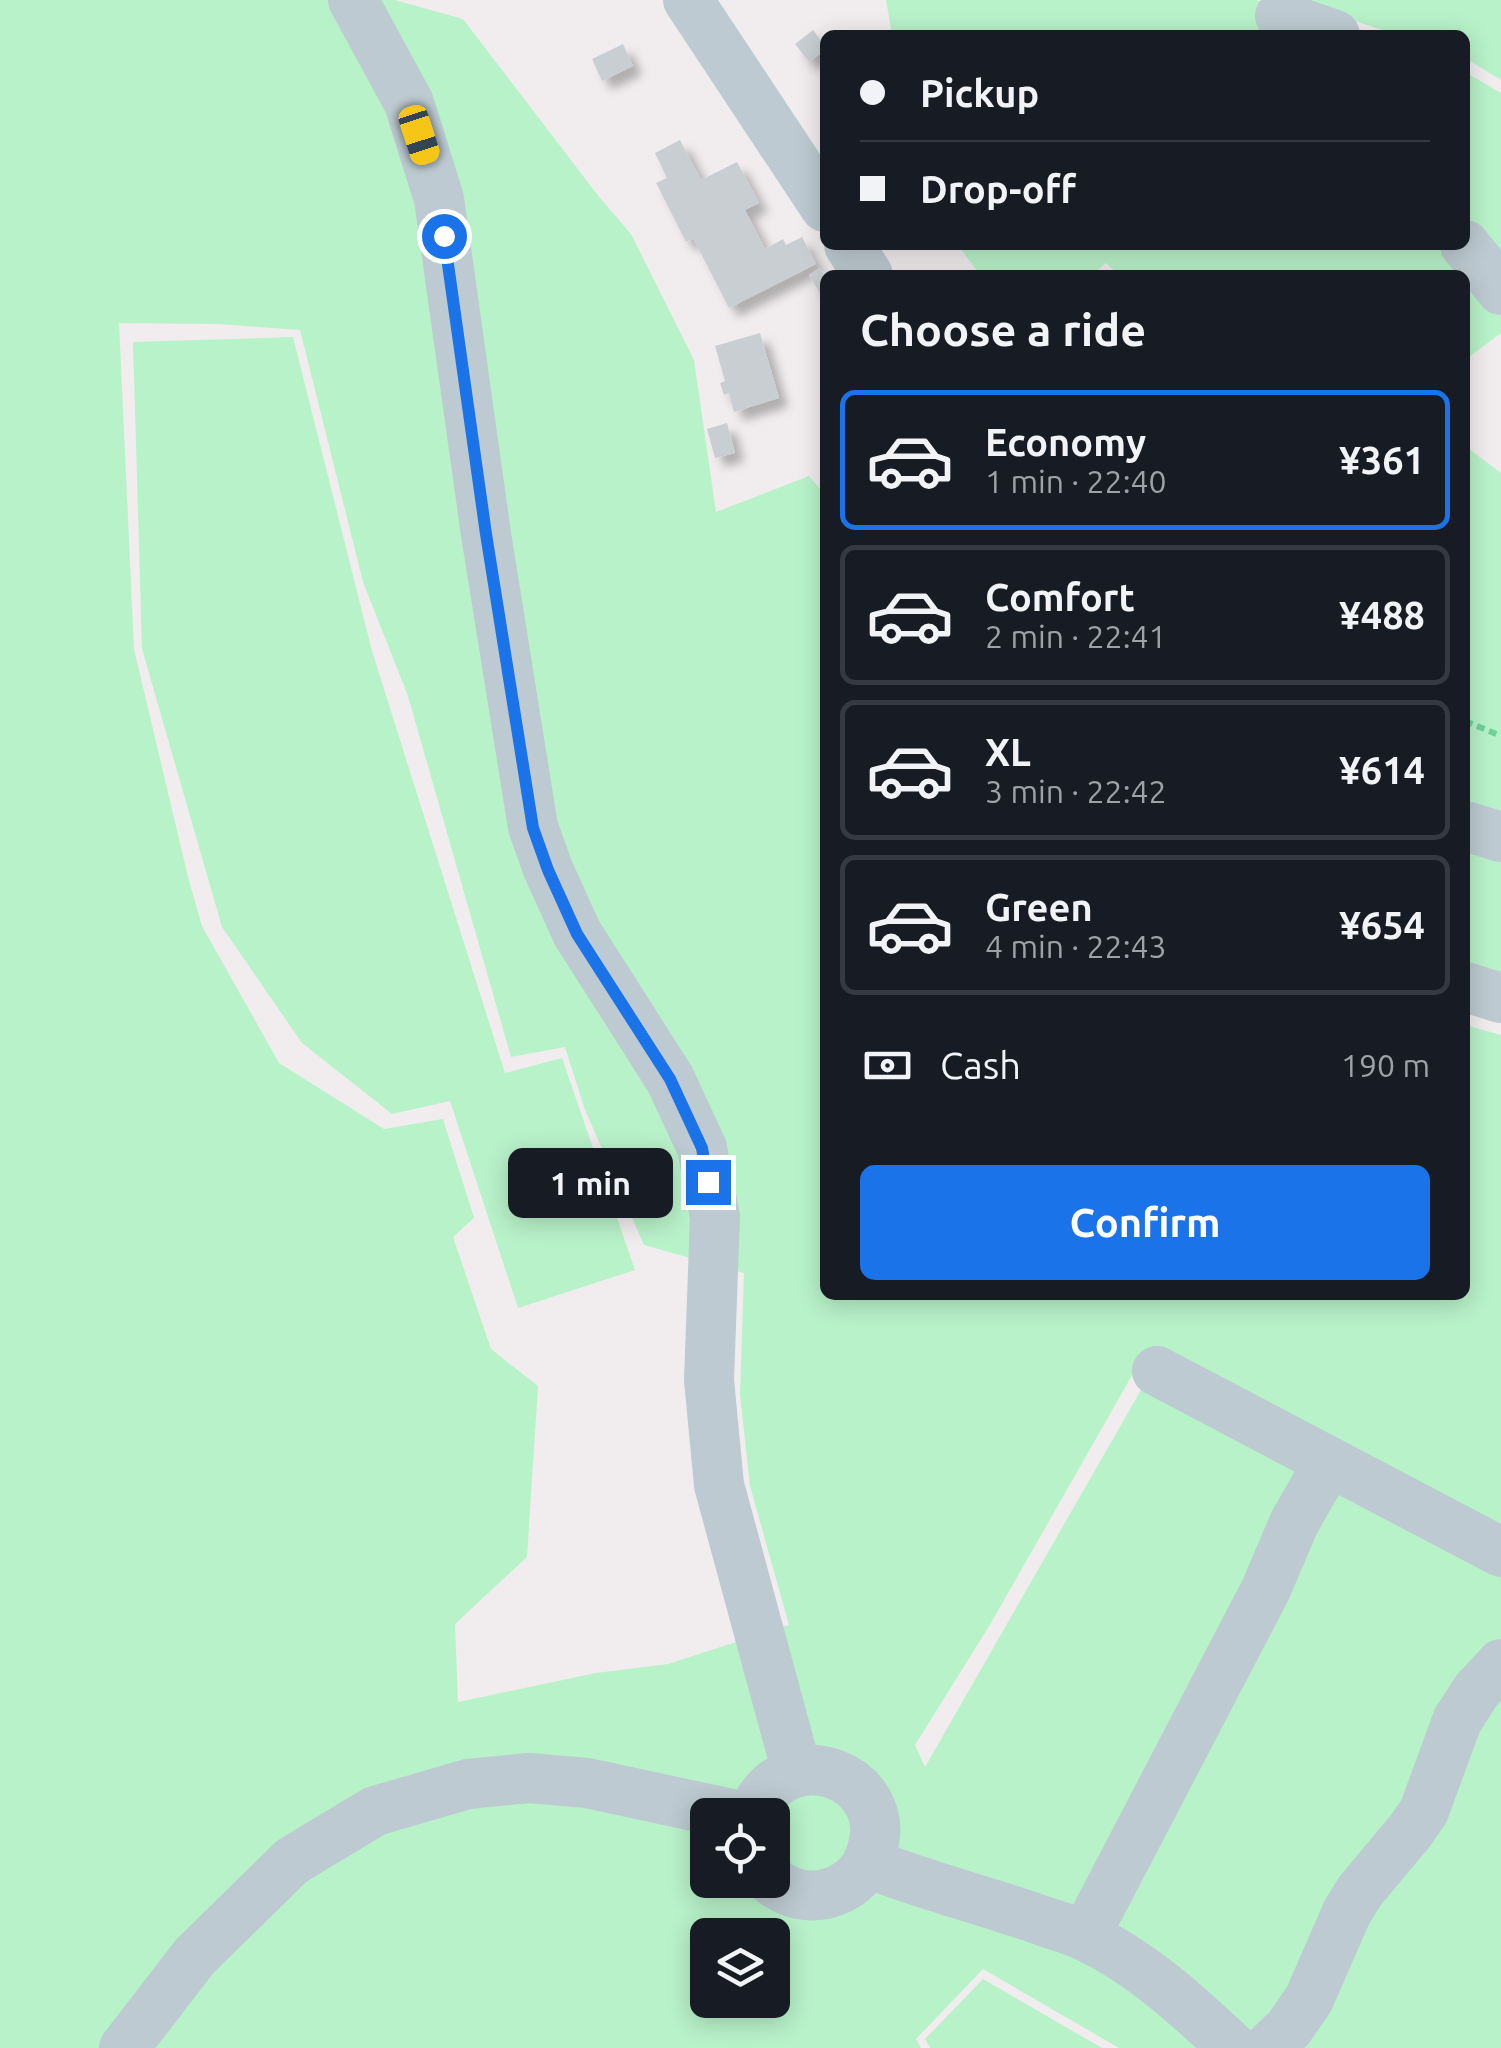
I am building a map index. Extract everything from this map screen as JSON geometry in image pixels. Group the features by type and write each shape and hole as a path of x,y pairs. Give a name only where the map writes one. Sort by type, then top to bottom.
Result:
{"street":[{"path":"353,0 409,104 440,199 486,534 533,828 577,934 670,1079 702,1148 715,1218 709,1380 720,1484 797,1772"},
{"path":"688,0 820,200"},
{"path":"1280,17 1320,30"},
{"path":"1469,250 1501,290"},
{"path":"1470,827 1501,836"},
{"path":"1470,989 1501,998"},
{"path":"1157,1372 1501,1552"},
{"path":"1085,1936 1266,1588 1294,1523 1330,1462"},
{"path":"1268,2048 1310,1999 1347,1912 1424,1811 1457,1721 1476,1691 1501,1664"},
{"path":"760,1798 781,1778 815,1770 848,1781 871,1810 874,1845 856,1878 839,1890 820,1896 790,1891"},
{"path":"124,2048 195,1956 292,1861 375,1810 468,1784 528,1778 587,1783 690,1805"},
{"path":"868,1862 910,1880 1085,1936 1137,1965 1233,2048"}],"path":[{"path":"1470,723 1501,736"}],"green space":[{"path":"0,0 395,0 463,19 631,234 694,360 716,512 809,476 820,489 820,1300 1470,1300 1470,1026 1501,1035 1501,1529 1174,1371 1501,1544 1501,1675 1382,1890 1436,1838 1475,1727 1501,1693 1501,2048 1119,2048 983,1969 916,2039 921,2048 0,2048","holes":["119,323 300,330 363,582 408,696 511,1057 565,1047 585,1110 644,1245 744,1273 740,1395 750,1486 789,1625 668,1664 596,1673 458,1702 455,1624 527,1557 538,1386 491,1349 453,1237 474,1218 443,1119 384,1129 279,1063 202,926 134,649","1143,1356 1157,1363 925,1767 915,1745 991,1623"]},
{"path":"886,0 1256,0 1348,30 891,30"},
{"path":"1292,0 1501,0 1501,80 1470,61 1470,30 1382,30"},
{"path":"1470,75 1501,93 1501,333 1470,356 1470,270 1114,270 1106,263 1098,270 976,270 962,250 1470,250"},
{"path":"293,337 372,651 505,1073 562,1058 635,1270 518,1308 450,1101 392,1114 302,1043 222,927 142,649 133,342"},
{"path":"1470,450 1501,473 1501,821 1470,812"},
{"path":"1470,819 1501,829 1501,1007 1470,997"},
{"path":"983,1979 1102,2048 930,2048 925,2039"}],"building":[{"path":"813,30 820,39 820,54 809,62 795,44"},
{"path":"623,44 633,66 602,81 592,59"},
{"path":"680,140 701,180 737,162 759,203 745,210 765,249 783,239 786,245 802,237 816,264 729,308 693,238 686,242 656,183 667,178 655,153"},
{"path":"820,268 820,294 809,275"},
{"path":"760,333 779,398 734,412 729,393 724,395 720,383 725,381 715,346"},
{"path":"727,423 735,453 715,458 707,429"}],"route":[{"path":"444,236 533,828 577,934 670,1079 702,1148 708,1182"}]}
